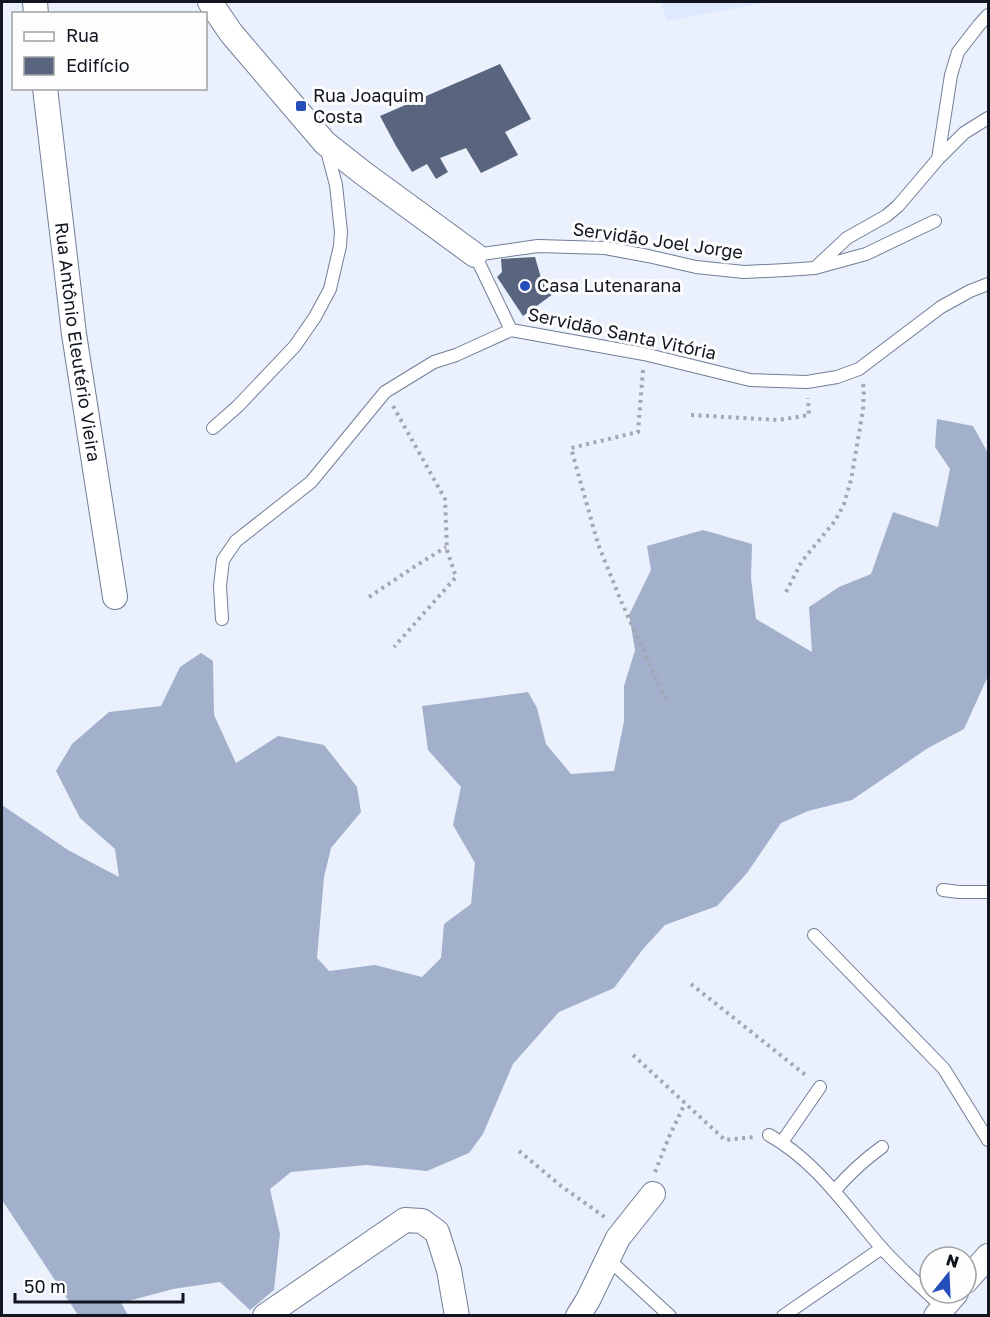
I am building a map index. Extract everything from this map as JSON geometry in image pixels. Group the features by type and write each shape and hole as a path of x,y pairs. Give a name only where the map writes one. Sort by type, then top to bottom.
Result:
{"street":[{"path":"210,2 231,33 325,143 475,255"},
{"name":"Rua Antônio Eleutério Vieira","path":"45,90 74,334 115,597"},
{"path":"579,1316 618,1238 653,1194"},
{"path":"265,1316 405,1220 422,1221 437,1232 448,1269 457,1316"},
{"path":"978,1267 988,1256"}],"lane":[{"path":"938,159 951,75 958,52 988,15"},
{"path":"815,268 847,238 892,211 938,159 964,134 988,118"},
{"path":"213,428 238,406 295,346 315,317 330,289 341,232 336,185 325,143"},
{"name":"Servidão Joel Jorge","path":"475,255 538,246 605,248 696,267 744,272 815,268 866,254 934,221"},
{"path":"475,255 511,330"},
{"name":"Servidão Santa Vitória","path":"222,619 220,586 223,560 236,541 310,482 385,392 434,362 456,355 511,330 644,354 750,380 807,382 837,377 859,369 941,308 970,291 988,284"},
{"path":"943,890 988,892"},
{"path":"814,935 944,1069 988,1140"},
{"path":"782,1142 820,1087"},
{"path":"770,1135 782,1142 810,1166 834,1190 882,1248 918,1281"},
{"path":"834,1190 862,1162 882,1148"},
{"path":"783,1316 882,1248"},
{"path":"607,1258 670,1316"}],"path":[{"path":"644,354 638,432 571,448 598,544 666,701"},
{"path":"786,592 802,561 835,521 844,504 851,480 863,410 864,389 859,369"},
{"path":"385,392 445,498 447,550 456,577 394,646"},
{"path":"691,415 778,420 809,416"},
{"path":"369,597 447,547"},
{"path":"691,984 820,1087"},
{"path":"633,1055 725,1140 770,1135"},
{"path":"653,1194 656,1168 685,1103"},
{"path":"519,1151 561,1186 623,1231"}],"shaded area":[{"path":"660,2 769,2 667,21"},
{"path":"937,419 973,426 988,453 988,676 964,729 928,748 852,800 808,811 781,823 747,873 717,906 665,925 643,949 614,988 559,1012 513,1064 483,1134 469,1153 427,1171 366,1165 291,1172 270,1189 280,1234 274,1290 250,1310 220,1282 173,1289 121,1303 128,1315 78,1315 2,1200 2,805 68,850 119,877 115,849 80,818 56,771 72,744 109,712 161,706 180,667 201,653 213,661 214,715 236,763 278,736 324,745 357,787 361,812 331,848 324,877 317,958 329,971 375,965 422,977 441,958 444,924 471,904 475,863 453,825 461,787 428,750 422,706 528,692 537,708 546,744 571,774 614,771 624,721 624,686 635,650 629,615 651,570 647,546 703,530 752,544 751,578 756,619 812,652 809,607 839,587 871,574 893,512 938,527 950,469 935,447"}],"building":[{"path":"500,64 531,119 505,132 518,155 481,173 466,148 440,158 448,172 436,179 427,164 412,172 380,116"},
{"name":"Casa Lutenarana","path":"535,257 541,278 553,294 523,316 497,277 502,272 501,259"}],"place":[{"name":"Rua Joaquim Costa","path":"301,106"},
{"name":"Casa Lutenarana","path":"525,286"}]}
